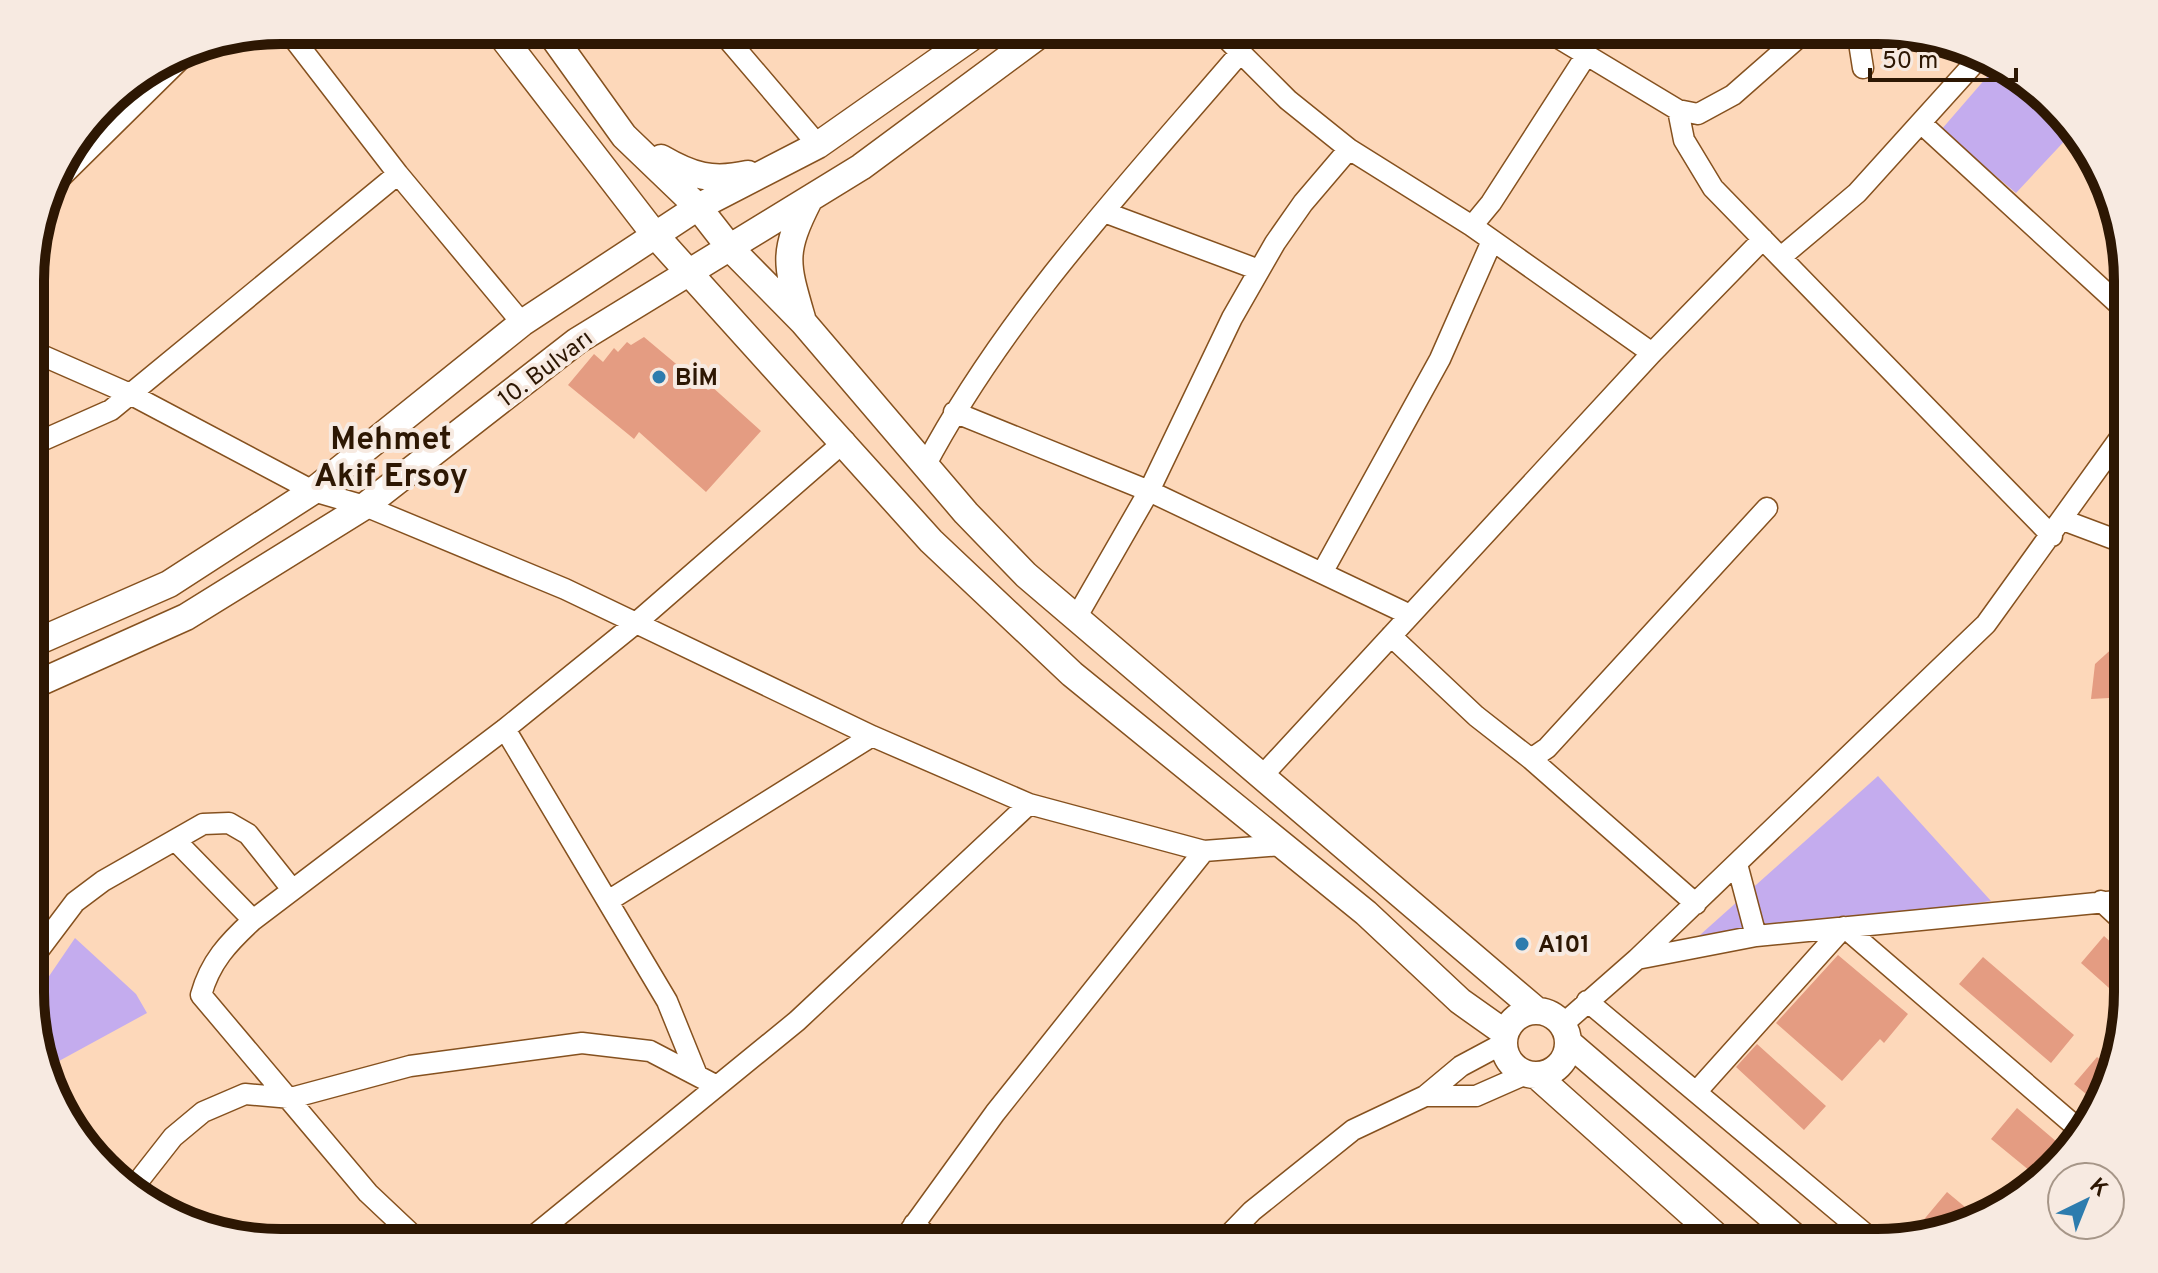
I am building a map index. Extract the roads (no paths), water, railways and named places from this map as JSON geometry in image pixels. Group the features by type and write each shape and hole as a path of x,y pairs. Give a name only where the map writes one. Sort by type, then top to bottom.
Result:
{"main road":[{"path":"508,45 655,235 845,441 931,541 1072,674 1366,913 1504,1038 1510,1062 1531,1075 1707,1228"},
{"path":"559,45 624,136 698,207 730,248 803,322 925,466 1026,575 1536,1010"},
{"name":"10. Bulvarı","path":"44,639 169,584 313,491 522,323 698,207 783,166 818,145 944,45"},
{"name":"10. Bulvarı","path":"44,681 186,617 365,506 577,341 861,167 1026,45"},
{"path":"624,136 689,175 720,180 783,166"},
{"path":"803,322 788,271 789,239 810,199"},
{"path":"1504,1038 1517,1016 1536,1010 1547,1012 1566,1033 1785,1228"},
{"path":"1531,1075 1556,1069 1568,1053 1566,1033"}],"street":[{"path":"1233,44 1288,100 1349,149 1472,226 1652,353"},
{"path":"1570,44 1678,110 1698,114 1733,95 1791,44"},
{"path":"1859,44 1863,68"},
{"path":"299,45 398,174 522,323"},
{"path":"733,45 818,145"},
{"path":"925,466 954,412 1003,340 1104,212 1241,52"},
{"path":"1472,226 1491,203 1587,54"},
{"path":"1781,257 1857,193 1973,65"},
{"path":"109,118 150,84"},
{"path":"1678,110 1684,140 1695,163 1713,188 1781,257 2057,528 2113,541"},
{"path":"1922,124 2113,299"},
{"path":"1076,618 1149,491 1232,318 1259,270 1303,203 1349,149"},
{"path":"44,440 111,410 398,174"},
{"path":"1104,212 1259,270"},
{"path":"1263,775 1652,353 1763,239"},
{"path":"1322,573 1440,359 1492,241"},
{"path":"44,356 130,394 313,491 365,506 565,589 872,736 1029,804 1204,851 1282,845"},
{"path":"954,412 1149,491 1410,615"},
{"path":"406,1229 368,1193 201,995 207,974 224,947 291,888 505,729 636,623 845,441"},
{"path":"1566,1033 1587,1001 1696,904 1986,624 2113,448"},
{"path":"1531,759 1547,748 1767,508"},
{"path":"1391,636 1476,716 1531,759 1696,904"},
{"path":"505,729 667,1001 697,1075"},
{"path":"608,901 872,736"},
{"path":"542,1229 797,1021 1029,804"},
{"path":"44,943 75,902 203,824 229,823 248,834 291,888"},
{"path":"175,840 253,920"},
{"path":"911,1229 995,1113 1204,851"},
{"path":"1737,864 1756,936"},
{"path":"2101,901 2113,912"},
{"path":"1637,959 1756,936 2113,901"},
{"path":"1697,1091 1844,927"},
{"path":"1844,927 2073,1124"},
{"path":"1587,1001 1859,1228"},
{"path":"1235,1228 1252,1211 1353,1130 1425,1096 1461,1066 1504,1038"},
{"path":"138,1181 173,1137 203,1112 245,1094 288,1098 410,1066 582,1043 650,1051 717,1086"},
{"path":"1425,1096 1476,1096 1531,1075"},
{"path":"914,1224 919,1229"}],"place":[{"name":"BİM","path":"659,377"},
{"name":"A101","path":"1522,944"}],"district":[{"name":"Mehmet Akif Ersoy","path":"391,456"}]}
